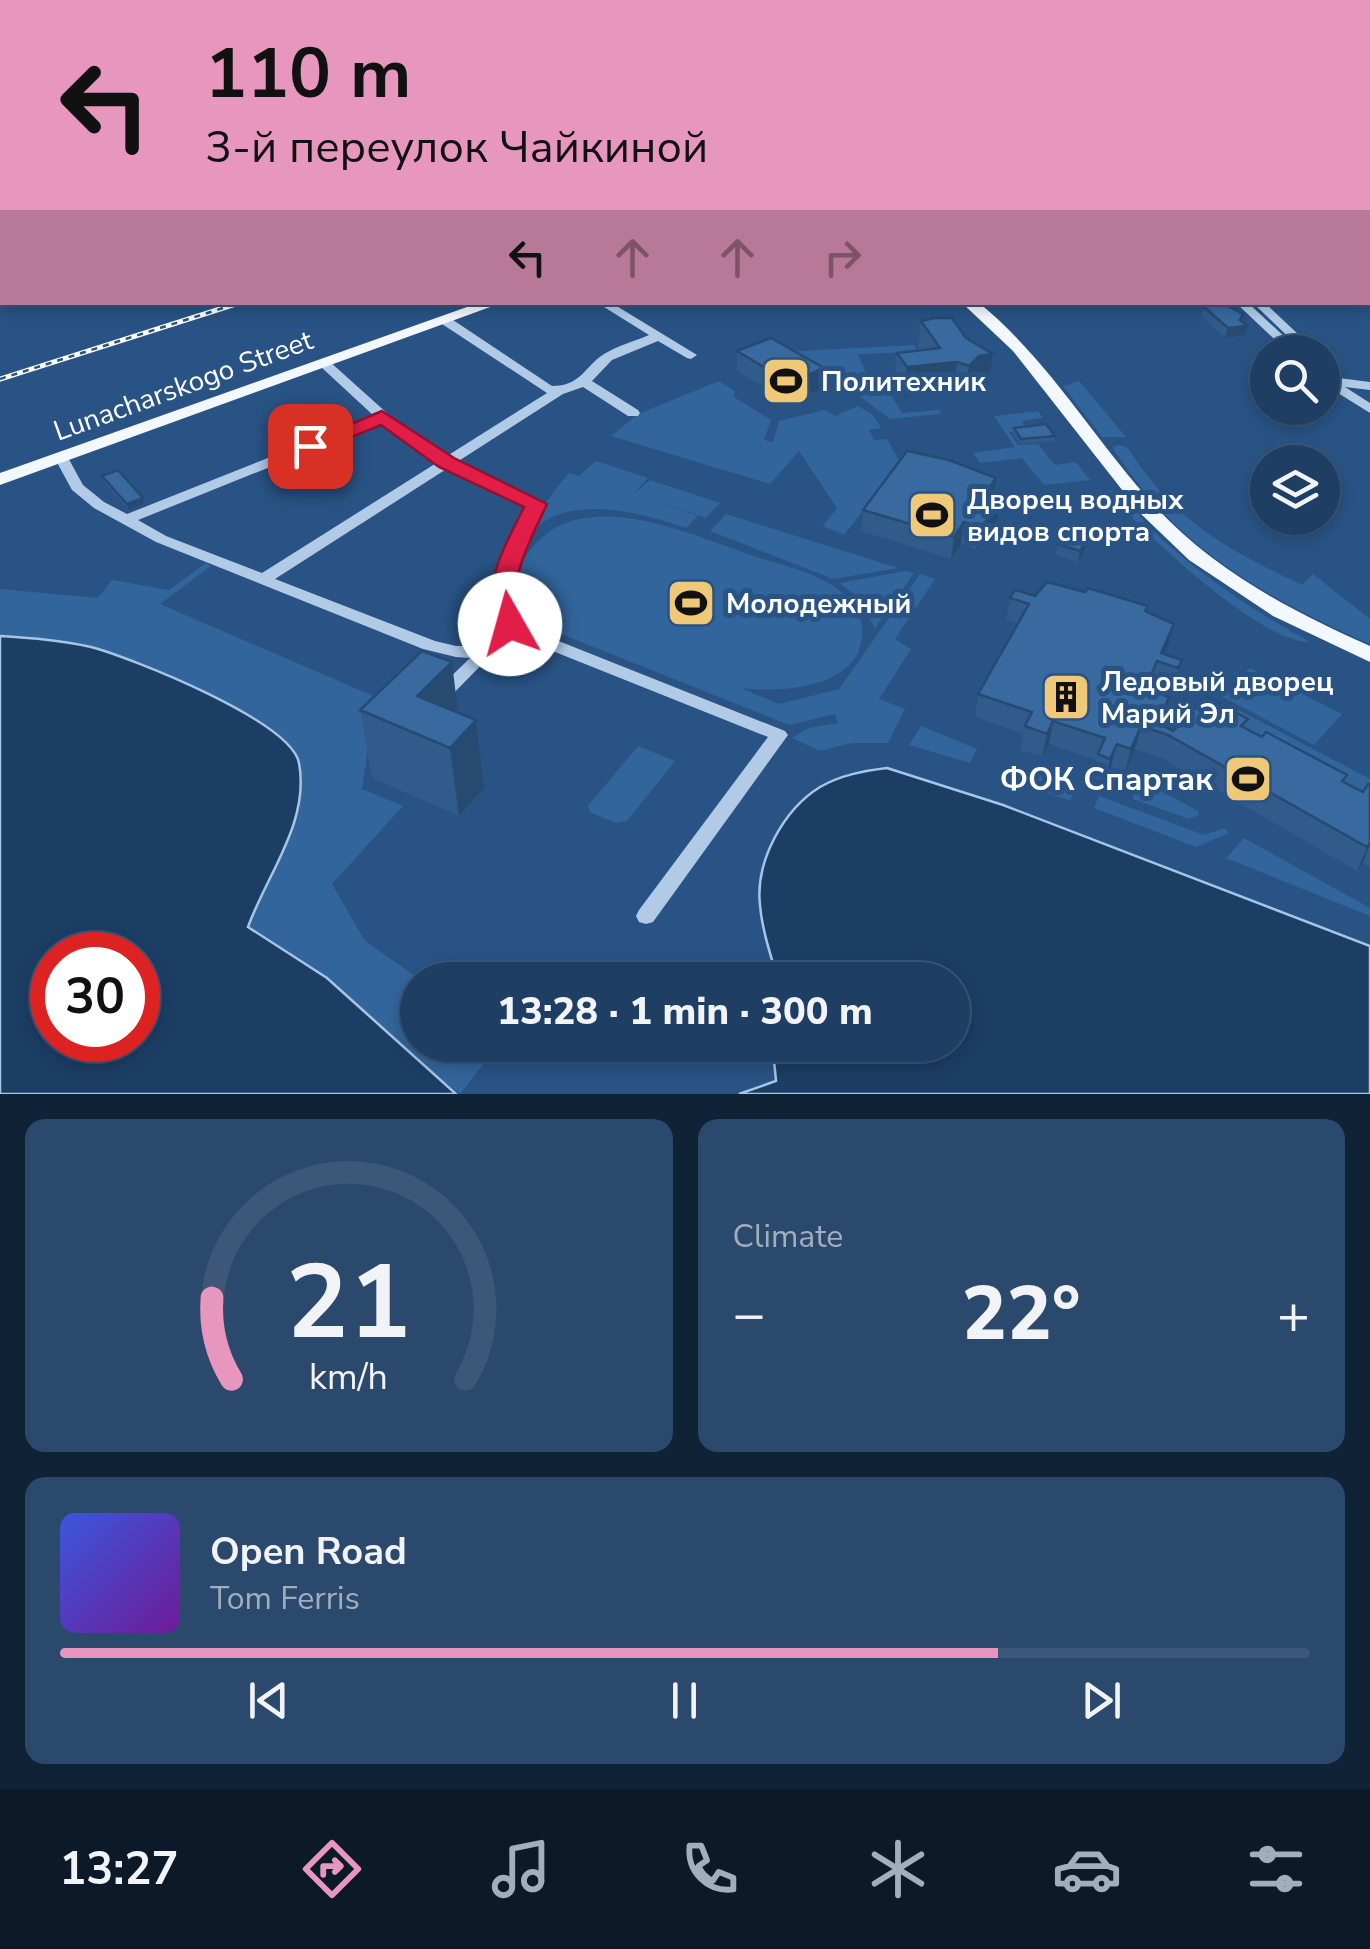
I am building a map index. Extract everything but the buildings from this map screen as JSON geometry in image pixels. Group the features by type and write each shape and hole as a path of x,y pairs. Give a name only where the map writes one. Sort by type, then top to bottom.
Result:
{"main road":[{"name":"Lunacharskogo Street","path":"0,479 489,305"},
{"path":"972,305 1014,341 1169,532 1250,594 1370,655"}],"street":[{"path":"606,305 691,355"},
{"path":"1243,305 1276,335"},
{"path":"1261,305 1294,335"},
{"path":"446,321 548,389 558,391"},
{"path":"264,579 558,391 584,382 608,357 658,336"},
{"path":"325,364 382,417 447,462 536,504 505,573 504,610 486,651 431,706"},
{"path":"584,382 633,413"},
{"path":"1340,382 1370,386"},
{"path":"1340,387 1370,409"},
{"path":"126,520 382,417"},
{"path":"60,457 77,487 99,506 188,552 459,655 486,651 525,634"},
{"path":"504,610 510,624 525,634 779,734 646,916"}],"shaded area":[{"path":"914,345 919,352 858,354 873,389 891,395 902,413 939,410 941,414 890,419 826,372 781,352"},
{"path":"719,381 735,391 734,397 771,420 764,440 773,442 779,421 824,410 835,416 858,406 873,415 881,428 869,430 874,440 887,439 898,459 904,459 844,535 823,526 837,508 799,451 770,484 611,436 638,414"},
{"path":"1079,381 1126,437 1102,437 1063,386"},
{"path":"1038,411 1043,418 1022,421 1028,430 1009,432 1018,445 1038,444 1055,465 1076,462 1090,480 1044,485 1022,458 980,463 973,453 1015,447 994,416"},
{"path":"1113,447 1128,448 1164,495 1204,530 1249,559 1302,585 1313,574 1370,619 1370,644 1256,586 1204,549 1146,493 1114,451"},
{"path":"596,461 648,478 633,494 650,480 720,503 706,518 640,496 698,516 686,528 647,516 601,509 557,515 539,525 521,552 544,505 569,473 579,476"},
{"path":"1107,490 1126,500 1152,530 1208,577 1310,642 1289,638 1233,605 1145,531"},
{"path":"726,514 898,568 833,579 710,531"},
{"name":"Молодежный","path":"591,517 622,518 688,533 824,581 846,596 859,615 862,637 857,654 846,668 814,684 741,688 779,704 839,689 920,574 935,579 895,639 911,649 879,699 905,709 888,743 852,743 820,751 792,738 809,728 838,723 835,714 789,725 536,624 527,632 508,610 517,564 518,571 537,542 562,525"},
{"path":"206,563 211,566 160,604 385,701 371,730 362,789 403,806 332,884 365,941 400,965 400,1047 248,927 285,844 299,799 298,760 285,742 229,704 154,671 62,642 0,636 0,589 98,598 112,580 169,590"},
{"path":"906,571 914,573 875,628 857,596 839,583"},
{"path":"0,636 80,645 140,664 240,711 289,746 299,763 298,806 285,847 248,927 327,978 400,1044 400,1062 420,1062 456,1094 0,1094"},
{"path":"1250,668 1342,714 1314,745 1221,696"},
{"path":"1224,707 1237,709 1370,779 1370,801 1221,722"},
{"path":"921,726 977,749 970,763 909,745"},
{"path":"638,746 675,761 627,821 616,823 590,812 588,806"},
{"path":"1019,767 1076,788 1070,801 1012,780"},
{"path":"887,768 1003,805 1370,946 1370,1094 739,1094 776,1081 774,1062 970,1062 970,962 773,962 760,905 767,855 794,809 820,787 852,774"},
{"path":"1143,781 1199,815 1189,819 1133,799 1133,790"},
{"path":"1099,796 1204,835 1225,828 1229,833 1196,847 1094,808"},
{"path":"1244,838 1370,908 1370,916 1226,858"},
{"path":"419,1062 485,1062 460,1094"}],"railway":[{"path":"0,379 233,305"}],"place":[{"name":"Политехник","path":"786,381"},
{"name":"Дворец водных видов спорта","path":"932,515"},
{"name":"Молодежный","path":"691,603"},
{"name":"Ледовый дворец Марий Эл","path":"1066,697"},
{"name":"ФОК Спартак","path":"1248,779"}],"route":[{"path":"310,446 382,417 447,462 536,504 505,573 504,610 510,624"}]}
